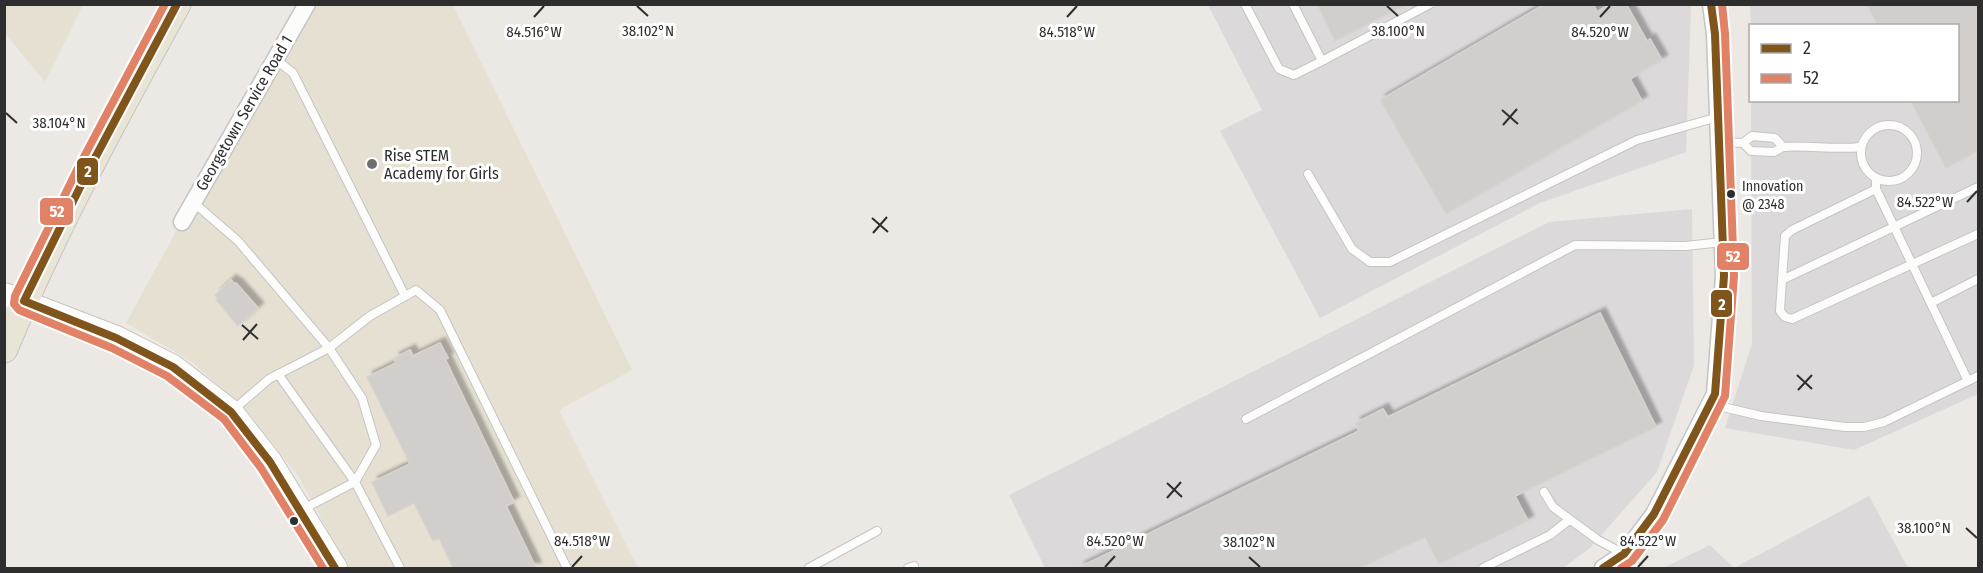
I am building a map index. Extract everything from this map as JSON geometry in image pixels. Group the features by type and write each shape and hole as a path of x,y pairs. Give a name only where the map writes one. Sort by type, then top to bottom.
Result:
{"main road":[{"path":"4,349 11,294 87,173 177,4"}],"street":[{"name":"Georgetown Service Road 1","path":"182,222 307,4"},
{"path":"1603,568 1624,554 1654,514 1715,394 1724,276 1715,34 1711,4"},
{"path":"11,294 116,338 173,367 231,411 270,462 335,568"}],"lane":[{"path":"1245,4 1279,69 1294,75 1430,4"},
{"path":"1293,4 1322,61"},
{"path":"275,59 293,73 405,296"},
{"path":"1308,174 1352,249 1370,262 1390,262 1637,140 1718,117"},
{"path":"1888,124 1906,130 1912,138 1917,155 1915,164 1910,172 1894,181 1885,181 1876,178 1863,165 1860,156 1861,147 1864,138 1871,131 1888,124"},
{"path":"1719,142 1743,143 1752,136 1775,138 1783,147"},
{"path":"1743,143 1751,151 1774,152 1783,147 1861,147"},
{"path":"1876,178 1876,189 1968,381"},
{"path":"1782,280 1978,187"},
{"path":"1876,189 1792,230 1785,236 1780,311 1785,317 1792,320 1978,234"},
{"path":"193,202 238,240 329,348 362,398 376,445 355,482 300,511"},
{"path":"1246,419 1575,245 1685,246 1723,242"},
{"path":"1930,303 1978,279"},
{"path":"231,411 269,379 329,348 370,316 416,290 440,310 567,568"},
{"path":"278,375 355,482 400,568"},
{"path":"1710,404 1761,416 1864,427 1884,422 1978,376"},
{"path":"1544,492 1552,507 1598,540 1624,554 1638,568"},
{"path":"1483,568 1550,535 1569,520"},
{"path":"808,568 877,531"}],"shaded area":[{"path":"4,5 83,5 45,82 5,33"},
{"name":"Rise STEM Academy for Girls","path":"300,5 453,5 632,370 559,410 638,568 348,568 299,477 249,413 192,362 126,323"},
{"path":"1208,5 1691,5 1686,152 1540,203 1320,318 1220,131 1262,110"},
{"path":"1750,5 1978,5 1978,394 1854,450 1725,428 1752,344 1751,102 1959,102 1959,24 1751,24"},
{"path":"1692,209 1694,365 1657,472 1590,548 1563,568 1045,568 1009,495 1549,222"},
{"path":"1869,496 1908,568 1734,568"},
{"path":"1710,545 1734,568 1663,568"}],"building":[{"path":"1317,4 1407,4 1335,41"},
{"path":"1545,4 1593,4 1597,12 1610,4 1626,4 1647,41 1650,39 1662,60 1630,79 1642,101 1446,214 1380,100"},
{"path":"1867,4 1978,4 1978,151 1946,168 1911,102 1959,102 1959,24 1877,24"},
{"path":"231,280 258,308 238,326 216,300 218,299 215,295"},
{"path":"1600,313 1656,427 1515,496 1528,521 1439,564 1425,537 1360,568 1078,568 1359,431 1355,423 1383,409 1388,417"},
{"path":"440,343 448,358 445,359 514,502 506,506 536,568 453,568 439,538 433,541 414,503 388,516 372,482 410,464 367,377 396,363 394,358 410,350 413,356"}],"transit line":[{"name":"52","path":"165,4 78,168 15,296 14,304 19,310 112,348 167,376 224,419 261,468 323,568"},
{"name":"2","path":"177,4 87,173 24,301 116,338 173,367 231,412 270,462 335,568"},
{"name":"2","path":"1603,568 1624,554 1654,514 1715,394 1724,276 1715,34 1711,4"},
{"name":"52","path":"1621,568 1632,561 1663,520 1725,396 1734,276 1722,4"}],"place":[{"name":"Rise STEM Academy for Girls","path":"372,164"},
{"name":"Innovation @ 2348","path":"1731,194"}]}
